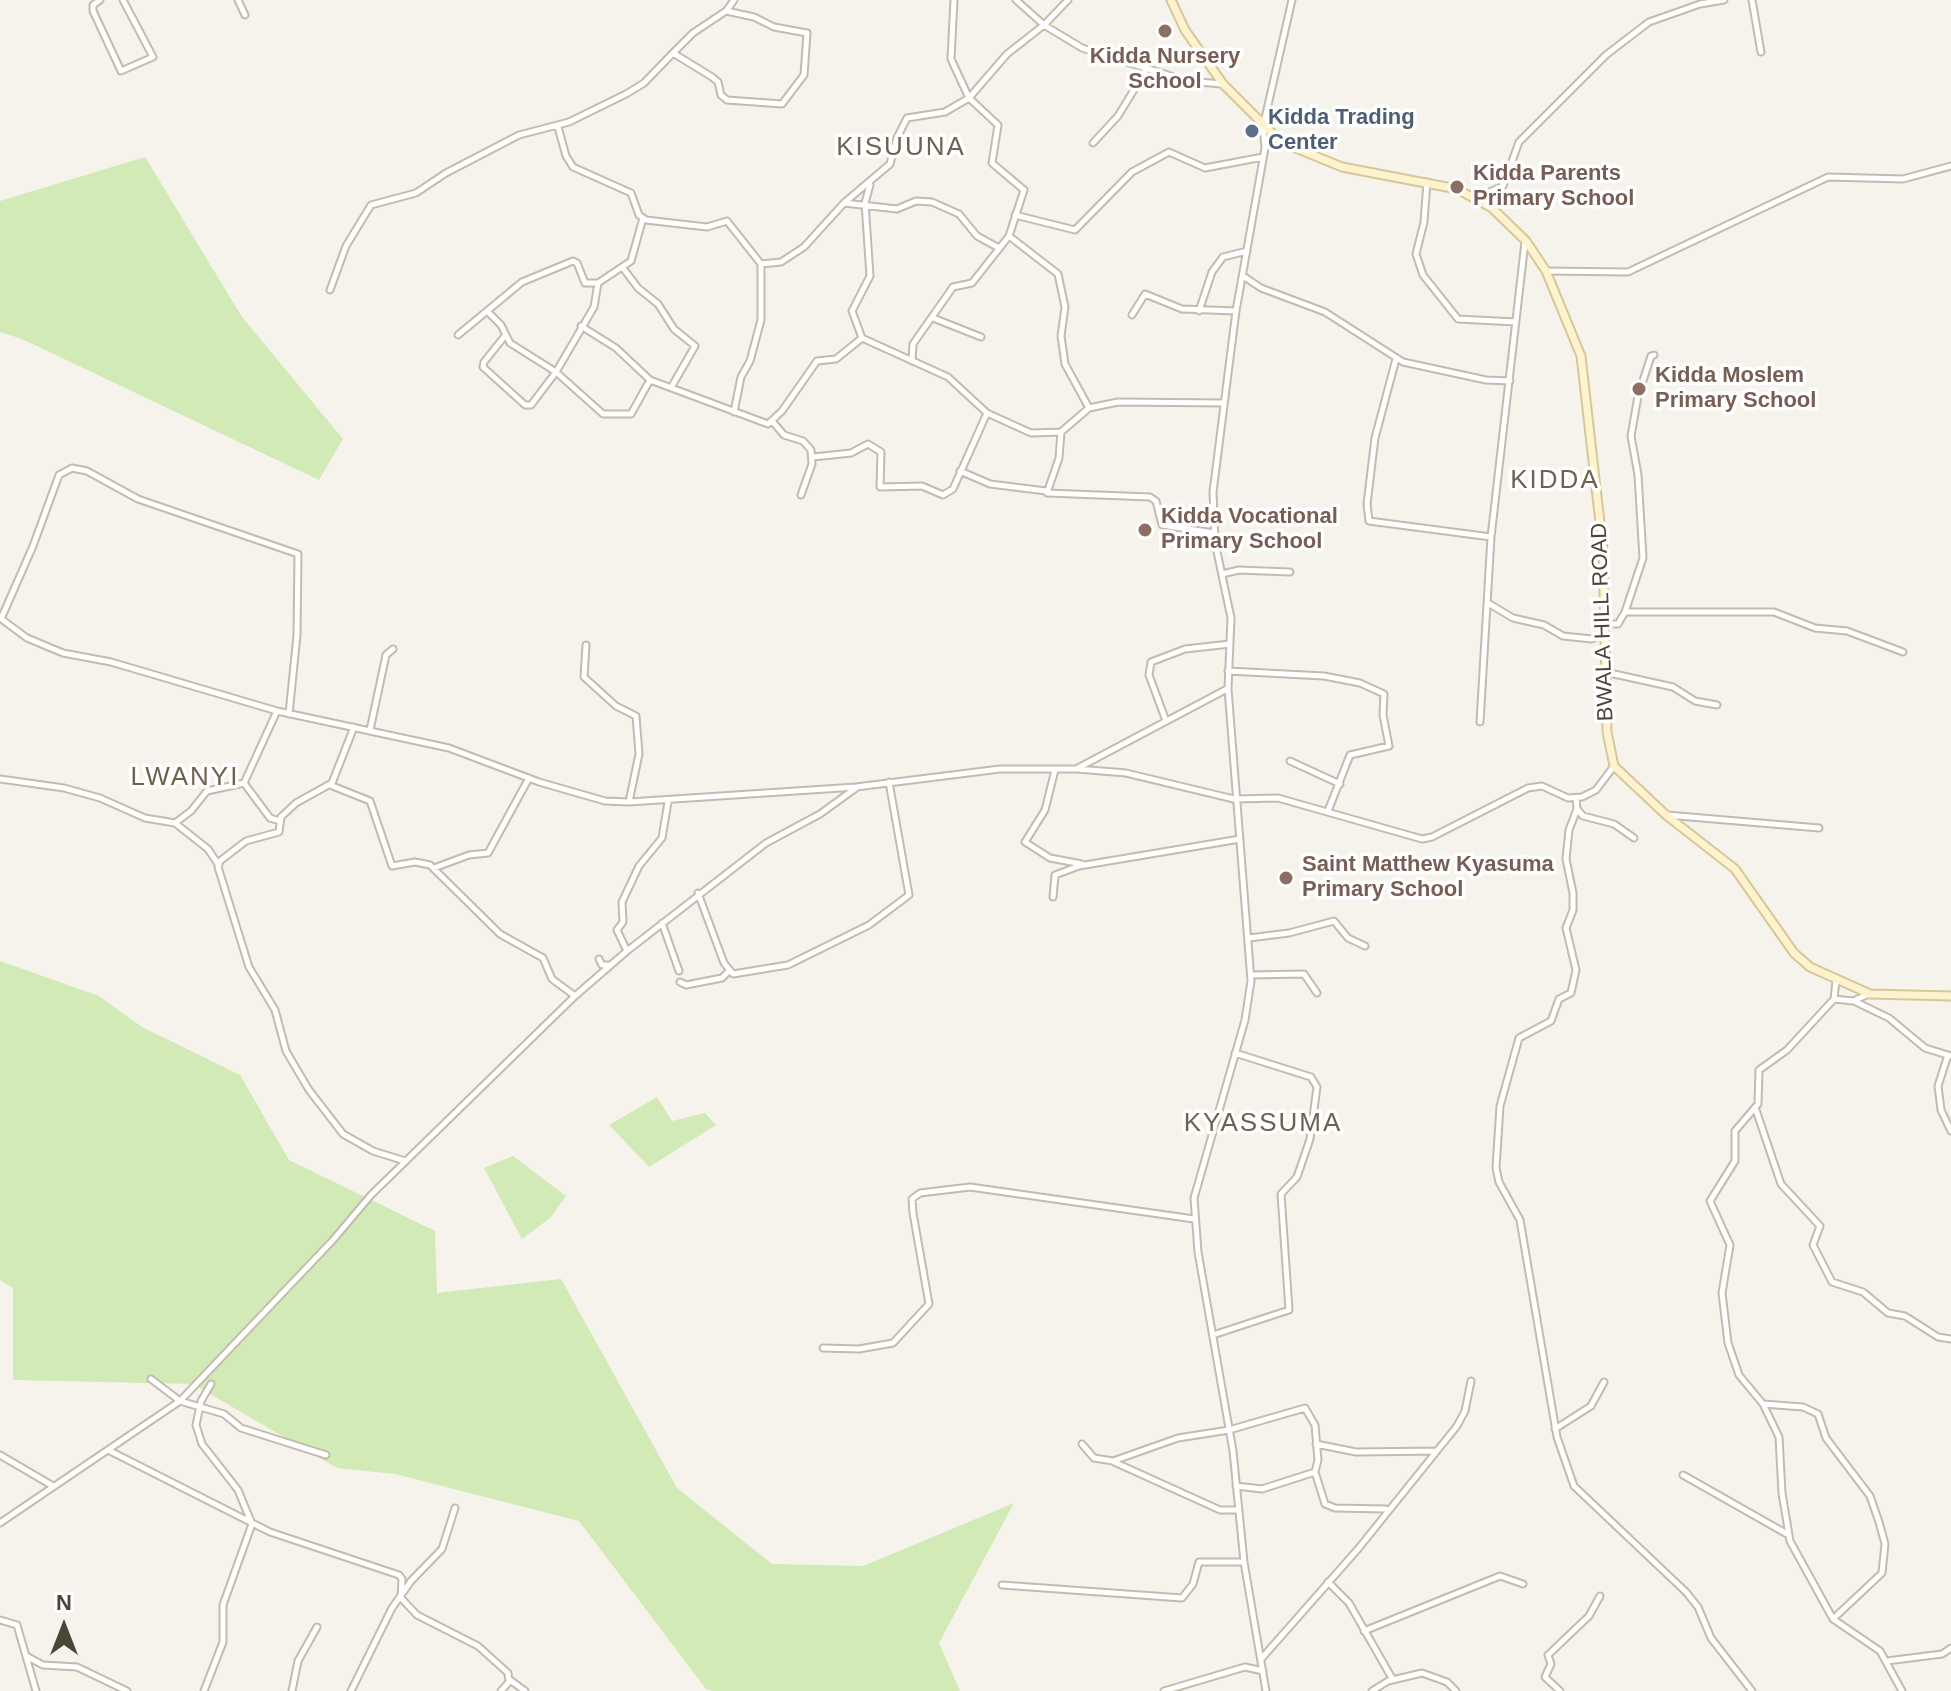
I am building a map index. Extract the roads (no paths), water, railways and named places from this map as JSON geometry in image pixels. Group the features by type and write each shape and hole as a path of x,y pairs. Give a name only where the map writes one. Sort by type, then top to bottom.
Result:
{"street":[{"path":"100,0 93,5 93,11 121,71 153,57 123,0"},
{"path":"238,0 245,15"},
{"path":"330,290 346,246 371,205 416,193 453,169 519,135 558,127 644,83 693,33 726,11 734,0"},
{"path":"912,361 913,344 953,287 972,283 1009,236 1024,190 995,168 992,158 998,125 969,98 951,59 954,0"},
{"path":"1016,0 1044,25 1082,48 1187,81 1223,84"},
{"path":"761,264 781,262 804,247 844,203 870,185 890,164 897,138 907,118 945,112 969,98 1007,54 1044,25 1068,0"},
{"name":"BWALA HILL ROAD","path":"1171,0 1185,30 1223,84 1281,142 1342,167 1427,181 1476,198 1508,221 1546,271 1574,332 1584,371 1603,549 1607,732 1614,766"},
{"path":"1266,1691 1244,1562 1229,1430 1194,1219 1194,1198 1235,1053 1251,975 1234,799 1228,689 1231,618 1214,533 1213,492 1236,311 1263,157 1263,127 1292,0"},
{"path":"1476,198 1503,186 1519,142 1606,55 1649,22 1724,0"},
{"path":"1752,0 1761,52"},
{"path":"673,53 718,82 721,95 727,100 785,102 804,75 807,33 774,27 754,17 726,11"},
{"path":"1093,143 1118,116 1146,70"},
{"path":"458,335 522,282 573,261 577,263 585,283 598,283 623,268 636,251 643,218 631,193 573,167 566,156 558,127"},
{"path":"1015,215 1075,230 1132,172 1169,152 1205,168 1263,157"},
{"path":"1546,271 1628,272 1828,177 1903,179 1951,166"},
{"path":"1427,181 1424,222 1416,254 1423,275 1458,319 1516,322"},
{"path":"870,185 865,203 870,276 852,311 862,338 948,377 987,413 1031,433 1061,432 1089,408 1143,399 1224,403"},
{"path":"844,203 897,209 916,201 932,202 959,214 977,236 999,248"},
{"path":"643,218 707,227 727,221 761,264 761,320 750,361 741,377 734,412"},
{"path":"1009,236 1032,252 1039,262 1056,269 1065,307 1061,336 1065,364 1089,408"},
{"path":"1480,722 1491,537 1526,241"},
{"path":"1199,311 1212,272 1223,257 1247,251"},
{"path":"623,268 638,288 658,304 674,329 695,346 672,386"},
{"path":"1243,275 1261,288 1325,312 1396,359 1486,380 1510,381"},
{"path":"504,337 483,367 525,405 531,405 556,372 596,303 598,283"},
{"path":"1132,315 1145,294 1174,307 1236,311"},
{"path":"487,311 501,325 504,337 556,372 603,414 631,414 650,380"},
{"path":"933,318 981,337"},
{"path":"581,326 616,348 650,380 768,424 773,422 817,361 836,359 862,338"},
{"path":"1487,602 1513,618 1544,625 1563,636 1592,639 1604,629 1618,624 1643,558 1638,475 1631,436 1638,396 1651,356 1654,355"},
{"path":"1396,359 1375,438 1367,504 1369,521 1491,537"},
{"path":"813,457 851,453 868,444 881,452 880,487 922,486 940,495 953,489 987,413"},
{"path":"773,422 784,435 803,441 813,457 801,495"},
{"path":"1046,491 1059,458 1061,432"},
{"path":"289,714 297,635 298,554 138,499 87,471 72,468 59,475 33,546 0,619 27,638 63,653 111,662 289,714 449,748 529,778 605,801 668,802 856,787 1000,769 1076,769 1126,773 1234,799 1278,798 1422,839 1432,837 1528,788 1542,786 1576,798 1596,790 1614,766 1666,815 1735,869 1794,953 1836,981 1870,994 1951,996"},
{"path":"960,471 990,484 1046,491 1150,497 1156,501 1162,525 1214,533"},
{"path":"1222,574 1239,570 1290,572"},
{"path":"1625,612 1774,612 1815,628 1847,631 1903,652"},
{"path":"1166,721 1149,675 1151,662 1185,649 1230,644"},
{"path":"586,645 584,677 616,706 636,716 639,754 629,802"},
{"path":"370,730 386,655 393,649"},
{"path":"1228,671 1324,676 1360,683 1382,692 1389,746 1350,755 1328,811"},
{"path":"1604,672 1673,687 1695,701 1717,705"},
{"path":"1076,769 1228,689"},
{"path":"244,783 277,711"},
{"path":"218,864 246,841 276,834 280,821 301,798 330,785 354,727"},
{"path":"1290,761 1340,784"},
{"path":"1055,770 1045,810 1025,842 1050,858 1085,865"},
{"path":"434,868 469,855 488,853 529,778"},
{"path":"0,779 64,788 100,798 145,818 175,823 208,849 218,864 249,967 275,1010 286,1051 309,1090 343,1134 373,1151 405,1161"},
{"path":"729,969 736,974 788,965 869,925 908,899 889,782"},
{"path":"244,783 270,818 280,821"},
{"path":"175,823 191,811 207,791 244,783"},
{"path":"330,785 370,801 392,866 415,862 434,868 500,934 543,958 552,979 575,996"},
{"path":"0,1523 180,1401 405,1161 575,996 627,951 766,843 820,814 856,787"},
{"path":"1576,798 1577,809 1569,830 1566,859 1573,902 1566,928 1576,970 1571,993 1559,999 1551,1021 1519,1038 1500,1106 1496,1168 1499,1182 1520,1220 1555,1429 1574,1486 1686,1592 1698,1607 1711,1638 1752,1691"},
{"path":"627,951 617,930 623,922 622,902 639,866 662,838 668,802"},
{"path":"1577,809 1583,816 1614,824 1634,838"},
{"path":"1666,815 1819,828"},
{"path":"1053,897 1055,875 1085,865 1240,839"},
{"path":"680,982 686,985 728,976 729,969 698,893"},
{"path":"1249,938 1336,921 1348,938 1365,946"},
{"path":"662,923 679,971"},
{"path":"599,959 602,965 611,965"},
{"path":"1251,975 1307,974 1317,993"},
{"path":"1836,981 1834,999 1787,1050 1759,1070 1756,1109 1781,1184 1820,1226 1813,1245 1832,1282 1863,1292 1888,1313 1905,1316 1938,1337 1951,1339"},
{"path":"1853,1001 1870,994"},
{"path":"1834,999 1853,1001 1889,1018 1925,1048 1949,1055 1938,1086 1941,1110 1951,1131"},
{"path":"1213,1335 1289,1310 1281,1194 1297,1177 1310,1139 1317,1087 1311,1077 1235,1053"},
{"path":"1756,1109 1735,1131 1735,1161 1710,1201 1730,1245 1722,1293 1728,1343 1739,1375 1763,1404 1779,1437 1788,1535 1833,1619 1871,1641 1887,1661 1902,1691"},
{"path":"823,1348 859,1349 893,1343 927,1308 929,1300 912,1199 920,1193 970,1187 1194,1219"},
{"path":"151,1379 180,1401 224,1414 241,1428 326,1455"},
{"path":"1261,1658 1437,1451 1465,1411 1471,1381"},
{"path":"1555,1429 1591,1406 1604,1382"},
{"path":"204,1691 223,1642 223,1605 252,1524 238,1490 202,1444 196,1425 200,1407 211,1384"},
{"path":"1763,1404 1803,1407 1818,1414 1826,1438 1870,1496 1879,1522 1885,1544 1882,1573 1833,1619"},
{"path":"1113,1461 1178,1438 1229,1430 1305,1408 1315,1425 1315,1472 1325,1504 1335,1508 1387,1509"},
{"path":"1082,1444 1094,1458 1113,1461 1220,1510 1239,1510"},
{"path":"1316,1444 1356,1452 1437,1451"},
{"path":"110,1451 252,1524 377,1571 399,1575 402,1579 401,1598 425,1622 463,1637 489,1654 508,1673 509,1679 501,1691"},
{"path":"0,1455 53,1486"},
{"path":"1236,1486 1262,1489 1315,1472"},
{"path":"1683,1475 1788,1535"},
{"path":"351,1691 392,1608 411,1581 442,1549 455,1508"},
{"path":"1002,1585 1182,1598 1193,1584 1199,1562 1244,1562"},
{"path":"1364,1631 1500,1576 1523,1584"},
{"path":"1328,1582 1349,1603 1393,1680"},
{"path":"1560,1691 1545,1677 1551,1664 1548,1655 1589,1616 1600,1596"},
{"path":"0,1620 10,1620 17,1625 36,1691"},
{"path":"292,1691 298,1661 317,1627"},
{"path":"1887,1661 1942,1654 1951,1648"},
{"path":"26,1656 43,1665 77,1667 127,1691"},
{"path":"1164,1691 1245,1667 1263,1671"},
{"path":"1372,1691 1393,1680 1422,1673 1447,1682 1456,1691"},
{"path":"509,1679 525,1691"}],"place":[{"name":"Kidda Nursery School","path":"1165,31"},
{"name":"Kidda Trading Center","path":"1252,131"},
{"name":"Kidda Parents Primary School","path":"1457,187"},
{"name":"Kidda Moslem Primary School","path":"1639,389"},
{"name":"Kidda Vocational Primary School","path":"1145,530"},
{"name":"Saint Matthew Kyasuma Primary School","path":"1286,878"}],"district":[{"name":"KISUUNA","path":"901,148"},
{"name":"KIDDA","path":"1555,481"},
{"name":"LWANYI","path":"185,778"},
{"name":"KYASSUMA","path":"1263,1124"}]}
